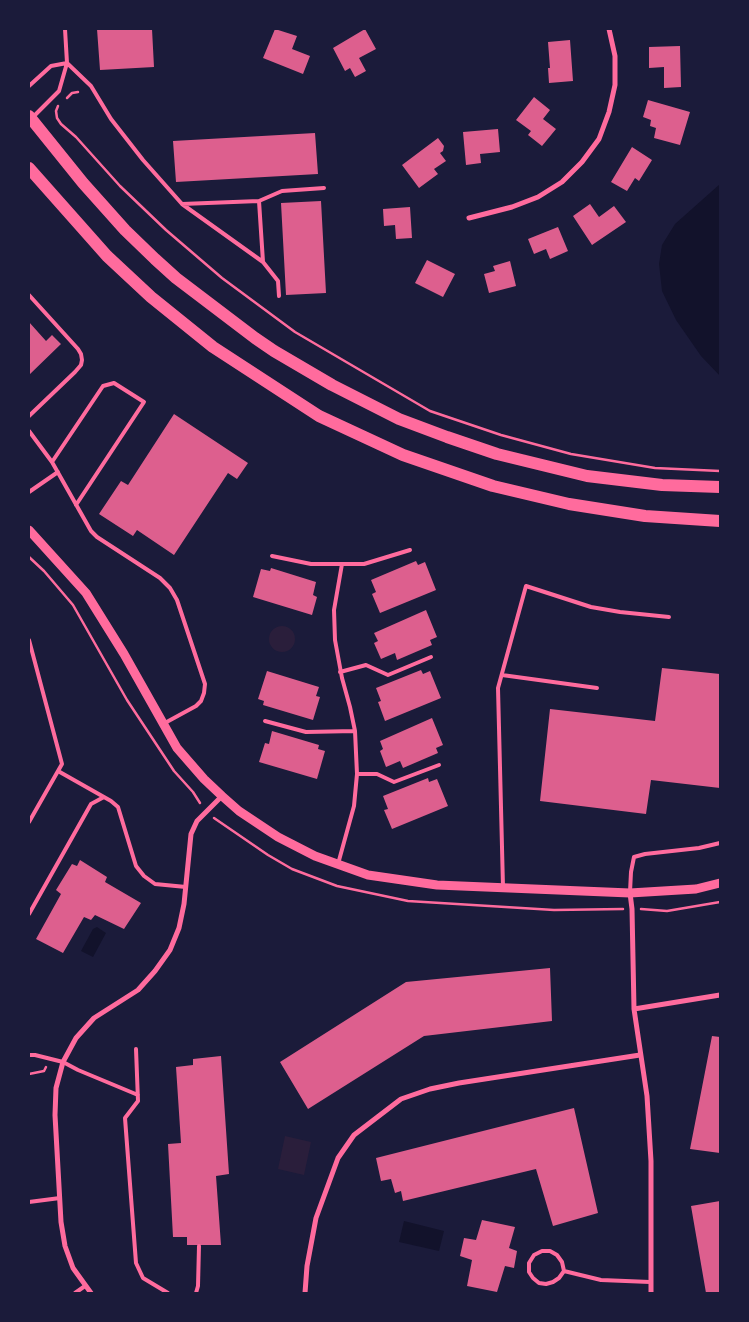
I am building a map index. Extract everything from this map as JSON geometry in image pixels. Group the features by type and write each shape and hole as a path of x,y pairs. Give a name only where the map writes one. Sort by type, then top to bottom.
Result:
{"main road":[{"path":"29,118 125,230 169,271 261,342 332,385 399,419 497,454 587,476 662,485 720,488"},
{"path":"29,168 108,256 151,297 213,347 319,416 403,455 493,486 578,506 645,516 720,521"}],"street":[{"path":"469,218 512,207 538,197 562,182 582,162 599,139 610,112 615,85 615,56 609,29"},
{"path":"29,530 86,593 124,654 177,748 204,779 239,811 278,837 315,856 368,875 437,885 630,893 696,889 720,883"},
{"path":"91,1293 73,1268 65,1246 55,1115 56,1088 64,1062 76,1038 94,1018 138,990 170,950 180,928 192,834 197,821 222,796"},
{"path":"630,893 634,1009 647,1096 651,1161 651,1293"},
{"path":"634,1009 720,995"},
{"path":"305,1293 307,1266 316,1218 338,1158 354,1135 401,1099 430,1089 459,1083 640,1054"}],"lane":[{"path":"29,118 60,91 67,63 65,29"},
{"path":"29,86 51,66 67,63"},
{"path":"67,63 92,86 111,119 143,160 182,204 263,262 278,281 279,296"},
{"path":"182,204 259,201 282,191 324,188"},
{"path":"259,201 263,262"},
{"path":"29,295 78,348 82,360 81,365 29,416"},
{"path":"52,462 103,386 114,383 144,402 76,504"},
{"path":"29,432 52,462 87,524 97,537 160,578 170,588 177,600 205,684 204,693 201,701 196,706 163,724"},
{"path":"29,492 58,472"},
{"path":"272,556 311,564 364,564 410,550"},
{"path":"338,865 354,806 357,774 354,731 350,707 340,672 335,640 334,610 342,564"},
{"path":"503,887 498,688 526,586 591,607 668,617"},
{"path":"29,640 62,764 29,822"},
{"path":"340,672 366,665 388,675 431,657"},
{"path":"502,675 597,688"},
{"path":"265,721 306,732 354,731"},
{"path":"357,774 377,774 394,782 439,765"},
{"path":"58,771 118,807 136,866 144,876 155,884 186,887"},
{"path":"29,914 91,804 104,797"},
{"path":"630,893 634,858 645,854 685,851 720,843"},
{"path":"136,1048 138,1101 125,1118 136,1263 143,1278 168,1293"},
{"path":"29,1055 35,1054 64,1062 138,1096"},
{"path":"29,1202 60,1198"},
{"path":"196,1293 198,1286 199,1246"},
{"path":"542,1251 550,1251 557,1255 562,1262 564,1271 553,1282 539,1283 529,1272 529,1263 534,1256 542,1251"},
{"path":"564,1271 601,1280 650,1282"},
{"path":"75,1293 85,1286"}],"path":[{"path":"51,98 58,106 56,111 57,118 61,124 76,137 120,186 166,230 222,278 295,332 430,411 501,435 571,454 654,468 720,471"},
{"path":"29,558 44,571 73,605 127,700 174,771 193,792 205,811 268,855 292,869 337,886 408,901 554,910 632,909 668,911 720,902"},
{"path":"29,1074 44,1071"}],"shaded area":[{"path":"720,184 720,376 701,356 676,320 662,291 659,264 662,245 675,224"},
{"path":"282,626 291,630 295,639 291,648 282,652 273,648 269,639 273,630"},
{"path":"97,927 106,933 93,957 81,951 93,929"},
{"path":"285,1136 311,1142 304,1175 278,1169"},
{"path":"404,1221 444,1231 439,1251 399,1242"}],"building":[{"path":"97,29 152,29 154,67 100,70"},
{"path":"275,29 297,36 292,49 310,56 303,74 263,58"},
{"path":"365,29 376,49 359,58 366,71 355,77 350,68 345,71 333,48"},
{"path":"570,40 573,81 549,83 548,42"},
{"path":"680,46 681,87 664,88 664,67 649,68 649,47"},
{"path":"534,97 550,110 543,119 556,129 542,146 528,135 531,131 516,120"},
{"path":"648,100 690,112 680,145 654,138 656,128 650,126 651,120 643,117"},
{"path":"498,129 500,152 480,154 481,163 466,165 463,132"},
{"path":"315,133 318,174 176,182 173,141"},
{"path":"438,138 444,146 443,151 440,153 446,161 434,169 438,174 419,188 402,165"},
{"path":"632,147 652,160 639,181 635,178 627,191 611,182"},
{"path":"321,201 326,293 286,295 281,203"},
{"path":"590,204 599,217 614,206 626,222 592,245 573,216"},
{"path":"410,207 412,238 396,239 395,225 384,226 383,209"},
{"path":"558,227 568,251 550,259 546,249 534,254 528,239"},
{"path":"427,260 455,274 443,297 415,283"},
{"path":"510,261 516,286 489,293 484,274 495,271 493,266"},
{"path":"29,322 46,341 52,335 61,344 29,375"},
{"path":"174,414 248,463 237,479 228,473 174,555 137,530 133,536 99,514 121,481 128,485"},
{"path":"416,561 418,565 425,562 436,590 380,613 372,594 376,592 371,580"},
{"path":"271,568 316,582 313,595 317,597 312,615 253,597 261,569 270,571"},
{"path":"426,610 437,637 430,640 432,645 397,660 395,653 381,659 374,643 378,641 374,633"},
{"path":"662,668 720,674 720,788 651,780 646,814 540,801 550,709 655,721"},
{"path":"421,670 423,674 430,671 441,698 385,721 378,702 381,701 376,688"},
{"path":"267,671 319,687 316,696 320,697 313,720 263,705 264,701 258,699"},
{"path":"432,718 443,745 436,748 438,753 403,768 400,761 386,767 380,751 383,749 380,741"},
{"path":"272,731 319,745 318,749 325,751 317,779 259,762 265,743 269,744"},
{"path":"428,778 429,782 437,779 448,806 392,829 384,810 388,809 383,796"},
{"path":"80,860 107,877 105,882 141,903 124,929 95,915 91,920 84,917 63,953 36,939 61,894 56,890 72,864 77,866"},
{"path":"550,968 552,1021 424,1036 308,1109 280,1062 406,982"},
{"path":"712,1036 720,1037 720,1153 690,1149"},
{"path":"221,1056 229,1174 216,1176 221,1245 187,1245 187,1237 173,1237 168,1144 181,1143 176,1067 193,1065 193,1059"},
{"path":"574,1108 598,1213 553,1226 536,1169 403,1201 401,1191 395,1193 391,1179 381,1181 376,1158"},
{"path":"720,1201 720,1293 706,1293 691,1206"},
{"path":"482,1220 515,1227 509,1248 517,1251 514,1268 505,1266 497,1292 467,1286 472,1260 460,1256 464,1238 476,1240"}]}
